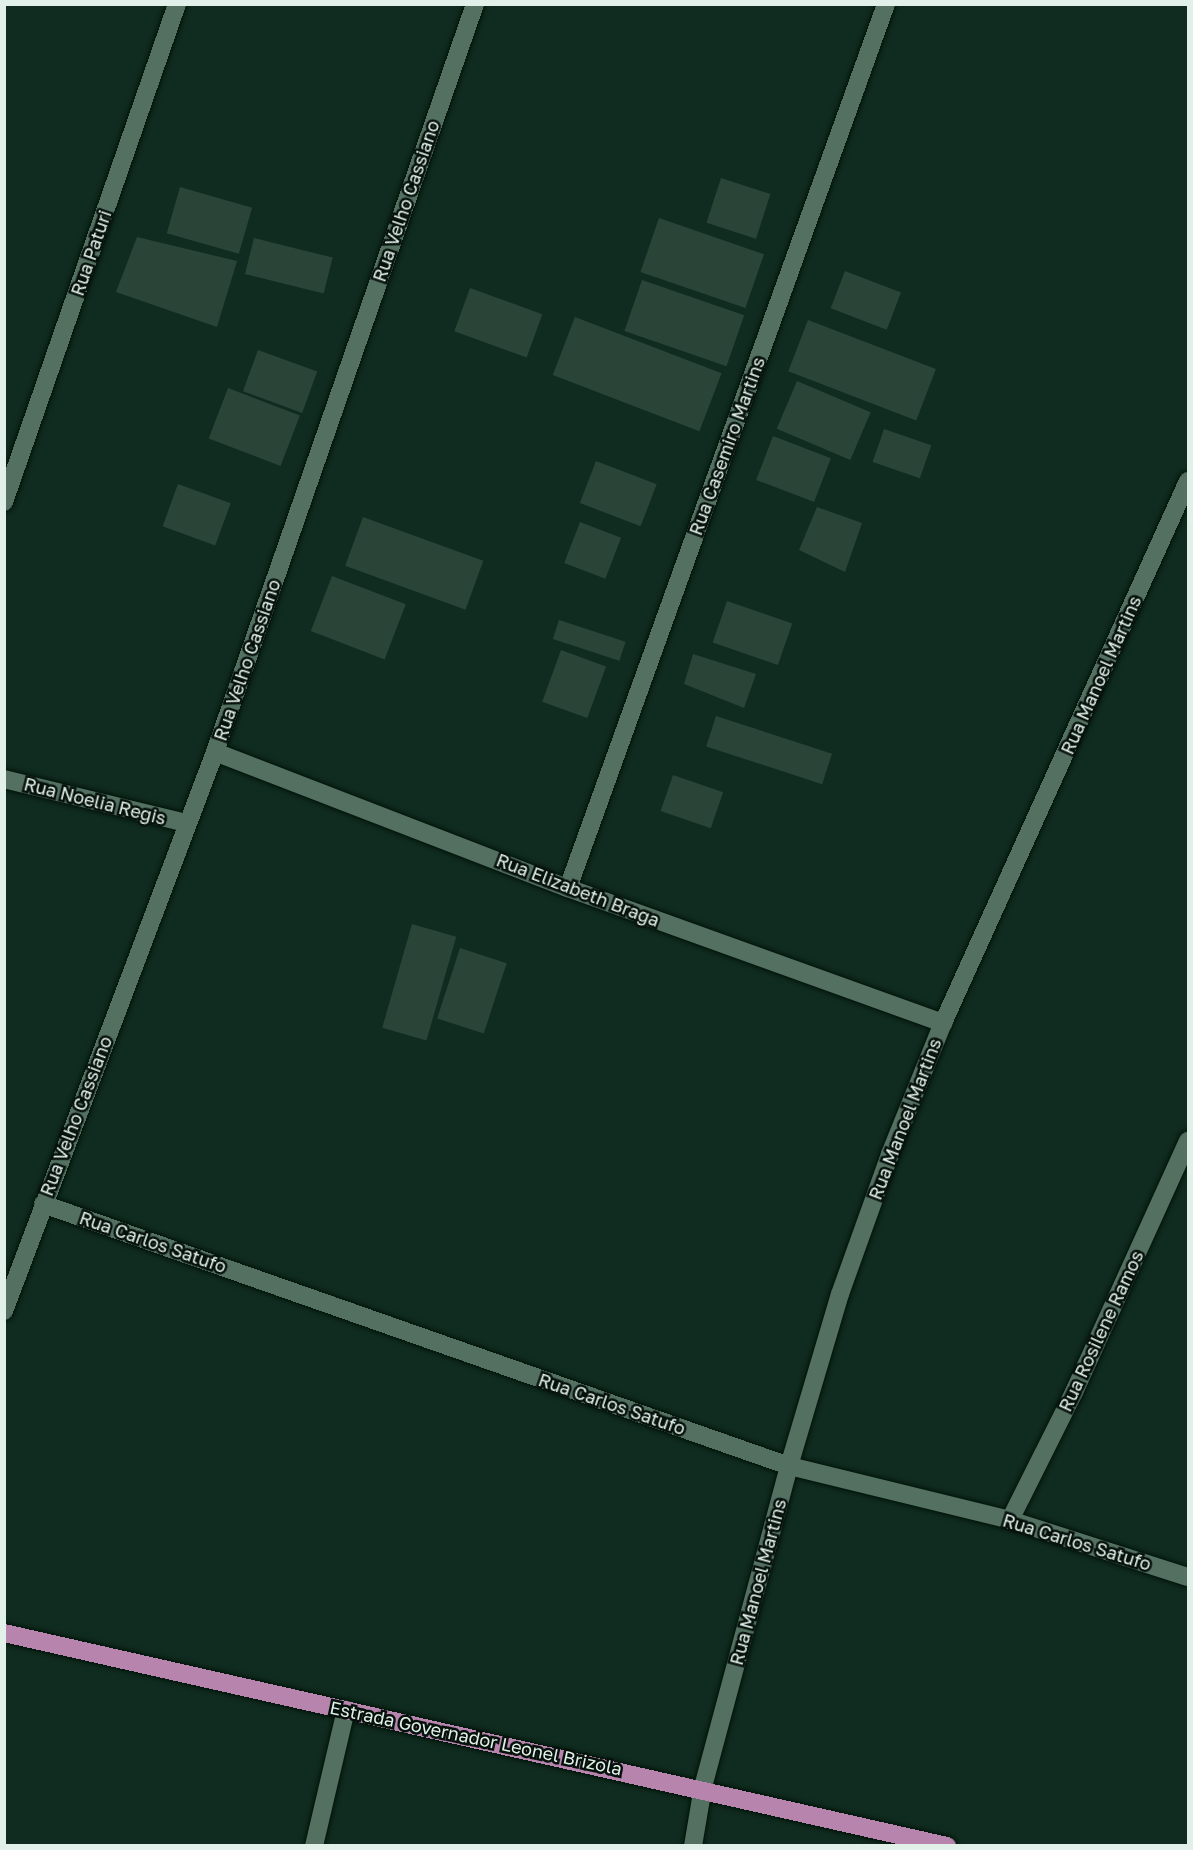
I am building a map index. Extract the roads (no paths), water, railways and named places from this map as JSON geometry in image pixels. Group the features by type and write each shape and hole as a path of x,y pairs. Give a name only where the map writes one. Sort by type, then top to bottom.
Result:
{"main road":[{"name":"Estrada Governador Leonel Brizola","path":"4,1633 703,1787 947,1845"}],"street":[{"name":"Rua Paturi","path":"4,502 177,4"},
{"name":"Rua Velho Cassiano","path":"4,1311 186,823 215,752 474,4"},
{"name":"Rua Casemiro Martins","path":"568,888 886,4"},
{"name":"Rua Manoel Martins","path":"693,1845 703,1787 789,1466 844,1283 943,1023 1188,481"},
{"name":"Rua Elizabeth Braga","path":"215,752 568,888 943,1023"},
{"name":"Rua Noelia Regis","path":"4,779 186,823"},
{"name":"Rua Rosilene Ramos","path":"1010,1520 1074,1392 1188,1141"},
{"name":"Rua Carlos Satufo","path":"43,1204 789,1466 1010,1520 1188,1577"},
{"path":"314,1845 346,1710"}]}
